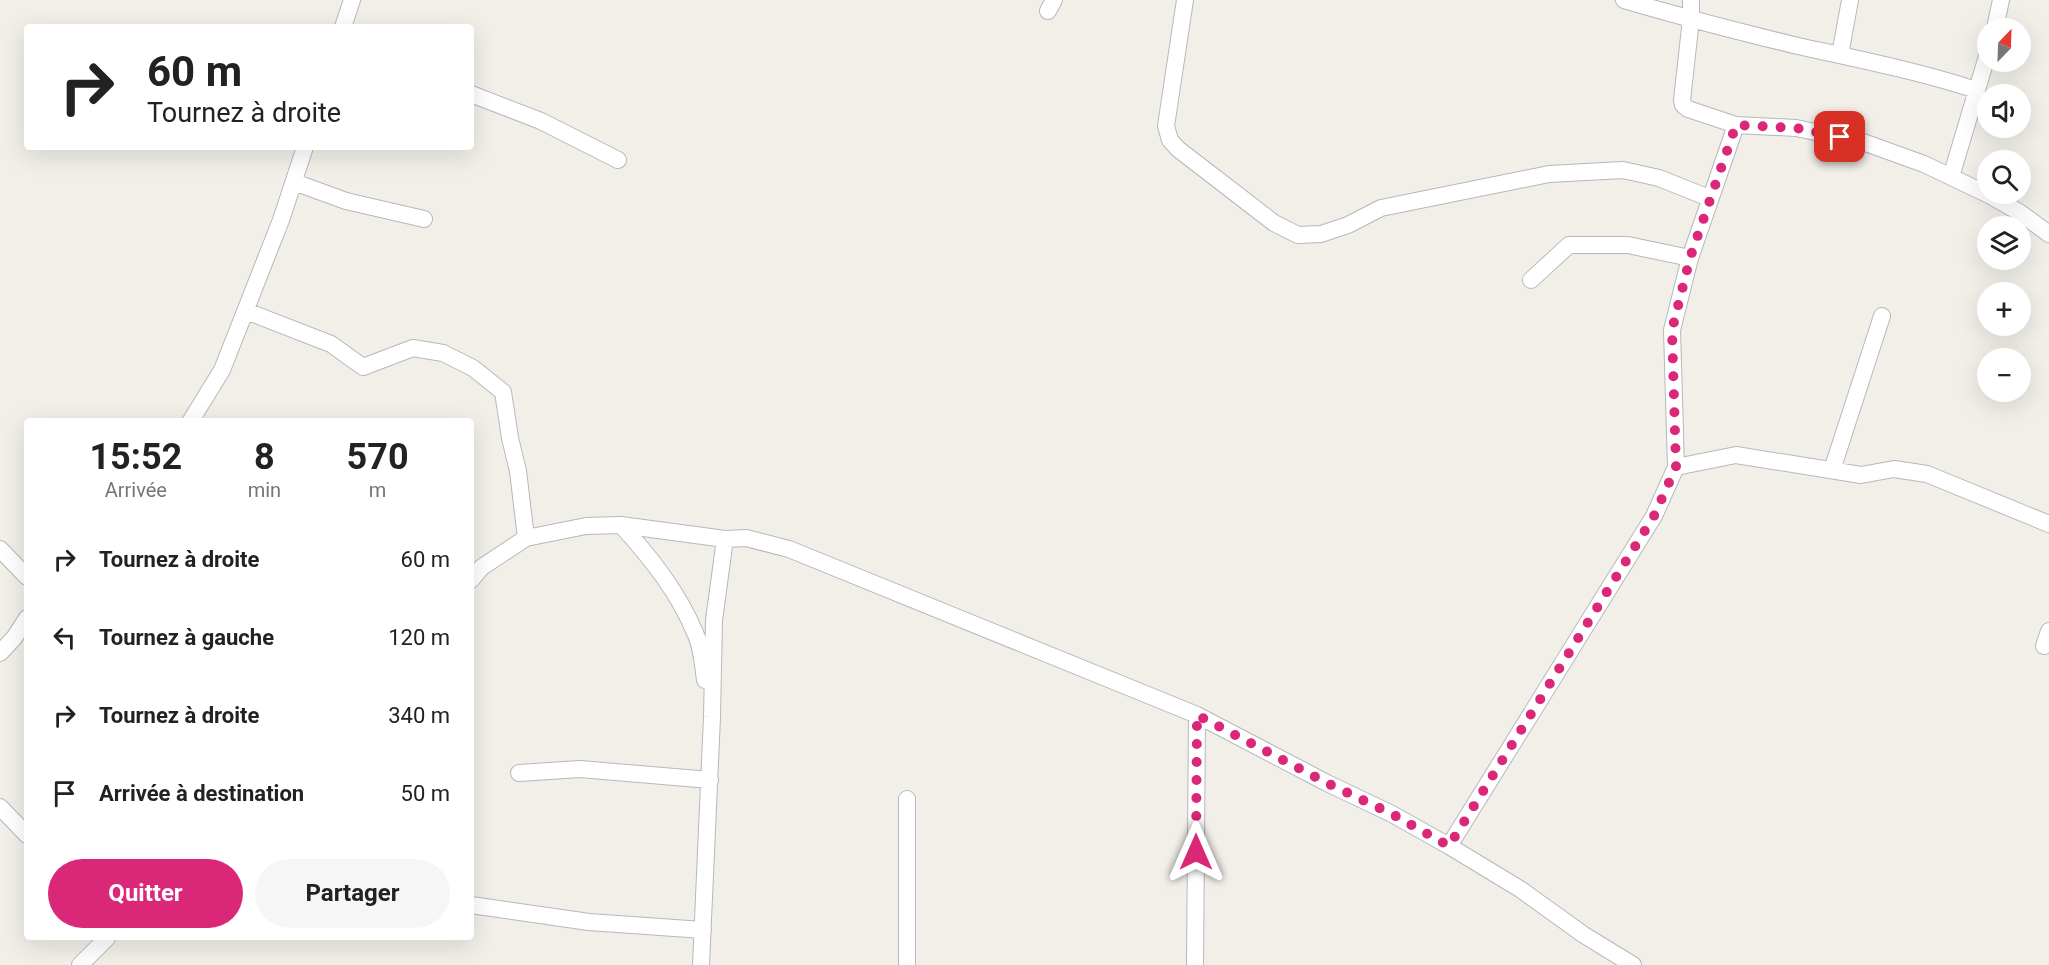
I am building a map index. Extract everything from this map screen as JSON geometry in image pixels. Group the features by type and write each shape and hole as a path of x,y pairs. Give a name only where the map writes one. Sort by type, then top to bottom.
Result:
{"street":[{"path":"345,24 352,0"},
{"path":"1185,0 1166,126 1170,140 1178,149 1274,223 1298,235 1321,234 1348,225 1381,208 1549,174 1623,170 1659,178 1709,198"},
{"path":"1624,0 1691,19 1924,74 1976,90"},
{"path":"1691,0 1682,100 1683,105 1688,109 1736,125 1796,128 1863,142 1924,164 1951,177 2019,212 2049,234"},
{"path":"1840,55 1850,0"},
{"path":"1997,18 2001,0"},
{"path":"1951,177 1982,72"},
{"path":"474,95 541,121 618,160"},
{"path":"1449,846 1654,516 1676,467 1672,330 1690,258 1736,125"},
{"path":"192,418 222,370 246,311 304,150"},
{"path":"294,182 346,201 424,219"},
{"path":"1531,280 1569,245 1628,245 1690,258"},
{"path":"246,311 331,344 363,367 413,348 443,353 481,374 503,392 518,471 526,538"},
{"path":"1832,470 1882,316"},
{"path":"1676,467 1736,455 1861,475 1894,469 1927,474 2049,524"},
{"path":"621,525 654,561 697,637 712,717"},
{"path":"474,576 482,567 526,538 586,526 621,525 725,539 746,538 789,549 1197,715 1392,814 1449,846 1520,889 1584,935 1633,965"},
{"path":"701,965 710,780 714,620 725,539"},
{"path":"0,549 24,574"},
{"path":"0,653 24,623"},
{"path":"1195,965 1197,715"},
{"path":"519,773 580,769 710,780"},
{"path":"907,799 907,965"},
{"path":"0,807 24,832"},
{"path":"474,905 589,922 703,930"},
{"path":"80,965 105,940"}],"route":[{"path":"1196,852 1197,715 1392,814 1449,846 1654,516 1676,467 1672,330 1690,258 1736,125 1796,128 1840,137"}]}
